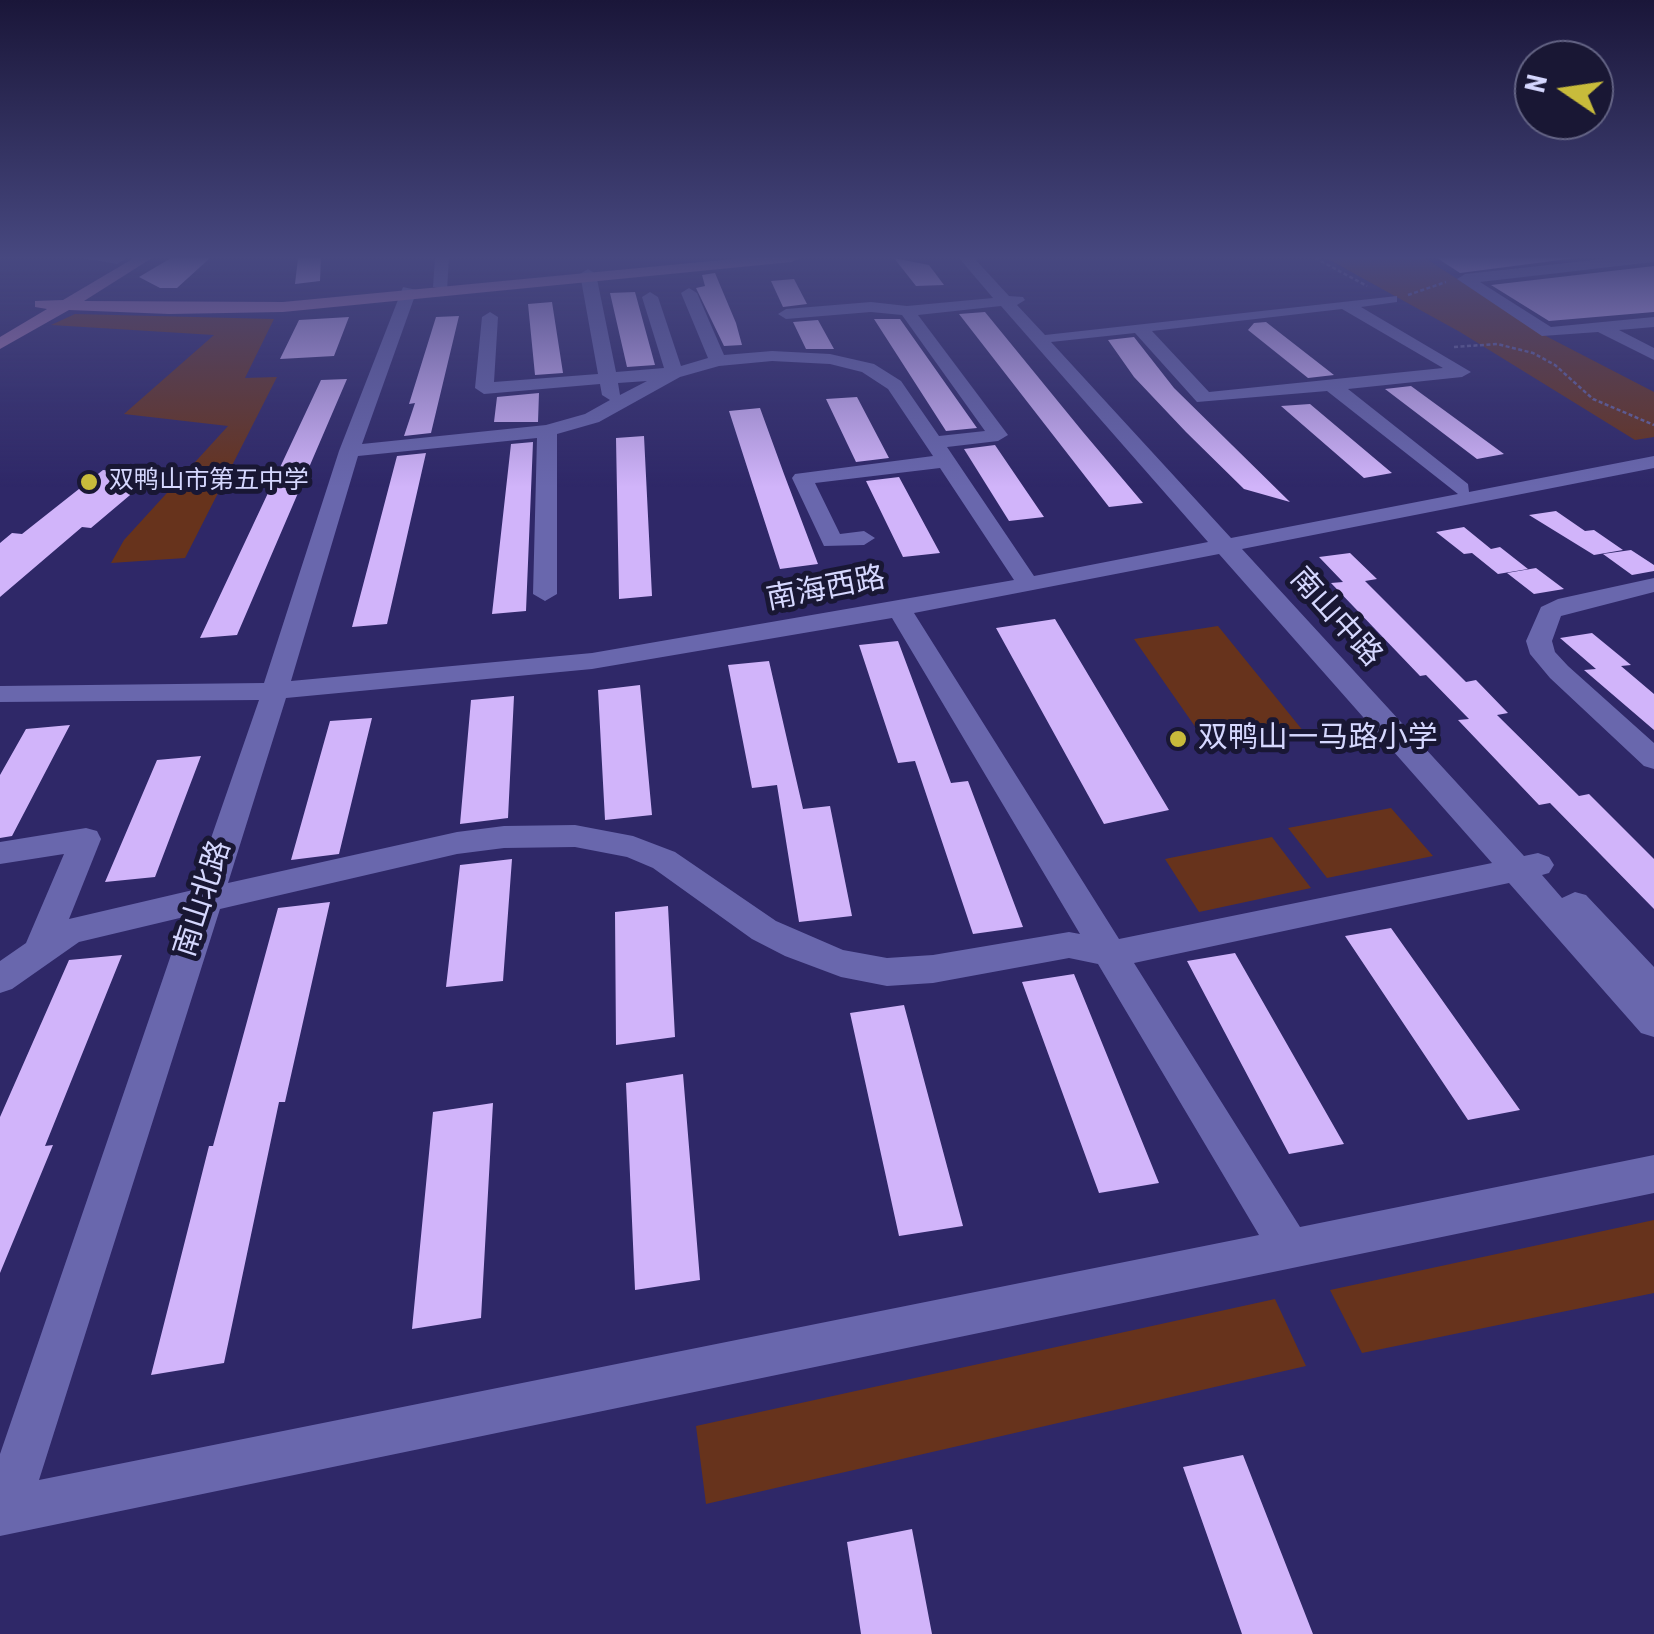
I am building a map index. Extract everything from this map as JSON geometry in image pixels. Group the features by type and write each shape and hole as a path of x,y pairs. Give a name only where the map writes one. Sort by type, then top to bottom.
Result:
{"street":[{"name":"南山北路","path":"3,1511 277,684 348,451 400,334"},
{"path":"489,334 484,388 674,374"},
{"path":"599,334 612,408"},
{"path":"662,334 674,374"},
{"path":"707,334 718,361"},
{"path":"864,538 832,541 802,478 940,452 998,435 924,334"},
{"name":"南山中路","path":"1042,334 1231,539"},
{"name":"南山中路","path":"1049,334 1527,867 1654,1022"},
{"path":"1052,337 1076,334"},
{"path":"1146,334 1204,398 1462,372 1397,334"},
{"path":"1614,334 1654,356"},
{"path":"348,451 547,430 592,418 674,374 718,361 772,356 830,358 868,368 895,385 1025,579"},
{"path":"1330,386 1462,488"},
{"path":"545,594 547,430"},
{"name":"南海西路","path":"1231,539 1462,488 1654,452"},
{"name":"南海西路","path":"0,680 277,684 606,646 1025,579 1654,462"},
{"name":"南海西路","path":"0,694 277,684 592,661 900,610 1025,579"},
{"path":"1654,585 1567,604 1550,612 1539,641 1559,672 1654,759"},
{"path":"900,610 1289,1246"},
{"path":"0,978 68,932 85,926 504,837 605,839 664,860 764,930 841,963 887,972 933,969 1070,945 1112,954 1527,867"},
{"path":"0,853 86,839 39,952"},
{"name":"南山中路","path":"1527,867 1654,990"},
{"path":"3,1511 1654,1174"}],"path":[{"path":"1425,350 1484,344 1533,353 1555,365 1593,399 1654,425"}],"shaded area":[{"path":"202,334 267,334 245,378 277,377 185,558 111,563 124,540 228,426 124,414 214,335"},
{"path":"1464,334 1542,334 1654,392 1654,437 1635,440"},
{"path":"1218,626 1304,732 1210,748 1134,639"},
{"path":"1391,808 1433,856 1327,878 1288,828"},
{"path":"1272,837 1311,888 1199,912 1165,859"},
{"path":"1654,1220 1654,1293 1362,1353 1330,1290"},
{"path":"1275,1299 1306,1366 706,1504 696,1426"}],"building":[{"path":"292,334 342,334 334,356 280,359"},
{"path":"431,334 455,334 431,433 404,436 415,403 409,404"},
{"path":"531,334 557,334 563,373 535,375"},
{"path":"619,334 647,334 655,365 627,367"},
{"path":"718,334 739,334 742,345 724,346"},
{"path":"799,334 826,334 834,349 806,349"},
{"path":"884,334 911,334 977,428 946,431"},
{"path":"975,334 1003,334 1143,503 1109,507"},
{"path":"1253,334 1282,334 1334,375 1308,378"},
{"path":"1134,337 1174,388 1290,502 1244,489 1134,377 1108,340"},
{"path":"347,379 237,635 200,638 321,380"},
{"path":"1411,386 1504,454 1477,459 1385,389"},
{"path":"539,393 538,422 494,422 497,397"},
{"path":"857,397 889,458 856,462 826,399"},
{"path":"1310,404 1392,473 1364,478 1281,406"},
{"path":"760,408 818,564 780,569 729,411"},
{"path":"644,436 652,596 619,599 616,438"},
{"path":"533,442 526,611 492,614 511,444"},
{"path":"995,445 1044,517 1009,521 964,449"},
{"path":"426,453 387,624 352,627 397,456"},
{"path":"103,470 155,474 91,528 82,527 0,597 0,543 12,533 22,534"},
{"path":"899,477 940,553 903,557 866,481"},
{"path":"1556,511 1623,550 1594,555 1529,515"},
{"path":"1464,527 1491,549 1500,547 1528,569 1498,574 1436,532"},
{"path":"1631,550 1654,565 1654,571 1632,575 1603,554"},
{"path":"1350,553 1377,579 1365,581 1466,682 1476,680 1508,713 1497,715 1579,796 1589,794 1654,859 1654,909 1550,803 1539,805 1458,720 1469,719 1426,675 1420,676 1331,583 1343,582 1319,557"},
{"path":"1536,568 1564,589 1534,594 1507,573"},
{"path":"1055,619 1169,810 1104,824 996,628"},
{"path":"1592,633 1631,665 1621,666 1654,694 1654,730 1584,670 1596,669 1560,638"},
{"path":"898,641 951,783 968,781 1023,927 973,934 915,761 898,763 859,645"},
{"path":"769,661 803,809 830,806 852,916 799,922 777,785 752,788 728,665"},
{"path":"640,685 652,815 605,820 598,690"},
{"path":"514,696 508,818 460,824 471,700"},
{"path":"372,718 339,854 291,860 330,721"},
{"path":"70,725 12,836 0,838 0,775 26,729"},
{"path":"201,756 155,877 105,882 157,760"},
{"path":"512,859 503,981 446,987 460,865"},
{"path":"330,902 285,1102 279,1102 224,1363 151,1375 209,1146 213,1146 278,908"},
{"path":"668,906 675,1037 616,1045 615,912"},
{"path":"1391,928 1520,1110 1468,1120 1345,936"},
{"path":"1235,953 1344,1144 1289,1154 1187,961"},
{"path":"122,955 45,1146 53,1145 0,1273 0,1117 69,960"},
{"path":"1074,974 1159,1183 1099,1193 1022,982"},
{"path":"904,1005 963,1226 899,1236 850,1013"},
{"path":"683,1074 700,1280 635,1290 626,1083"},
{"path":"493,1103 481,1318 412,1329 433,1112"},
{"path":"1243,1455 1313,1634 1242,1634 1183,1467"},
{"path":"912,1529 932,1634 861,1634 847,1542"}],"place":[{"name":"双鸭山市第五中学","path":"89,482"},
{"name":"双鸭山一马路小学","path":"1178,739"}]}
